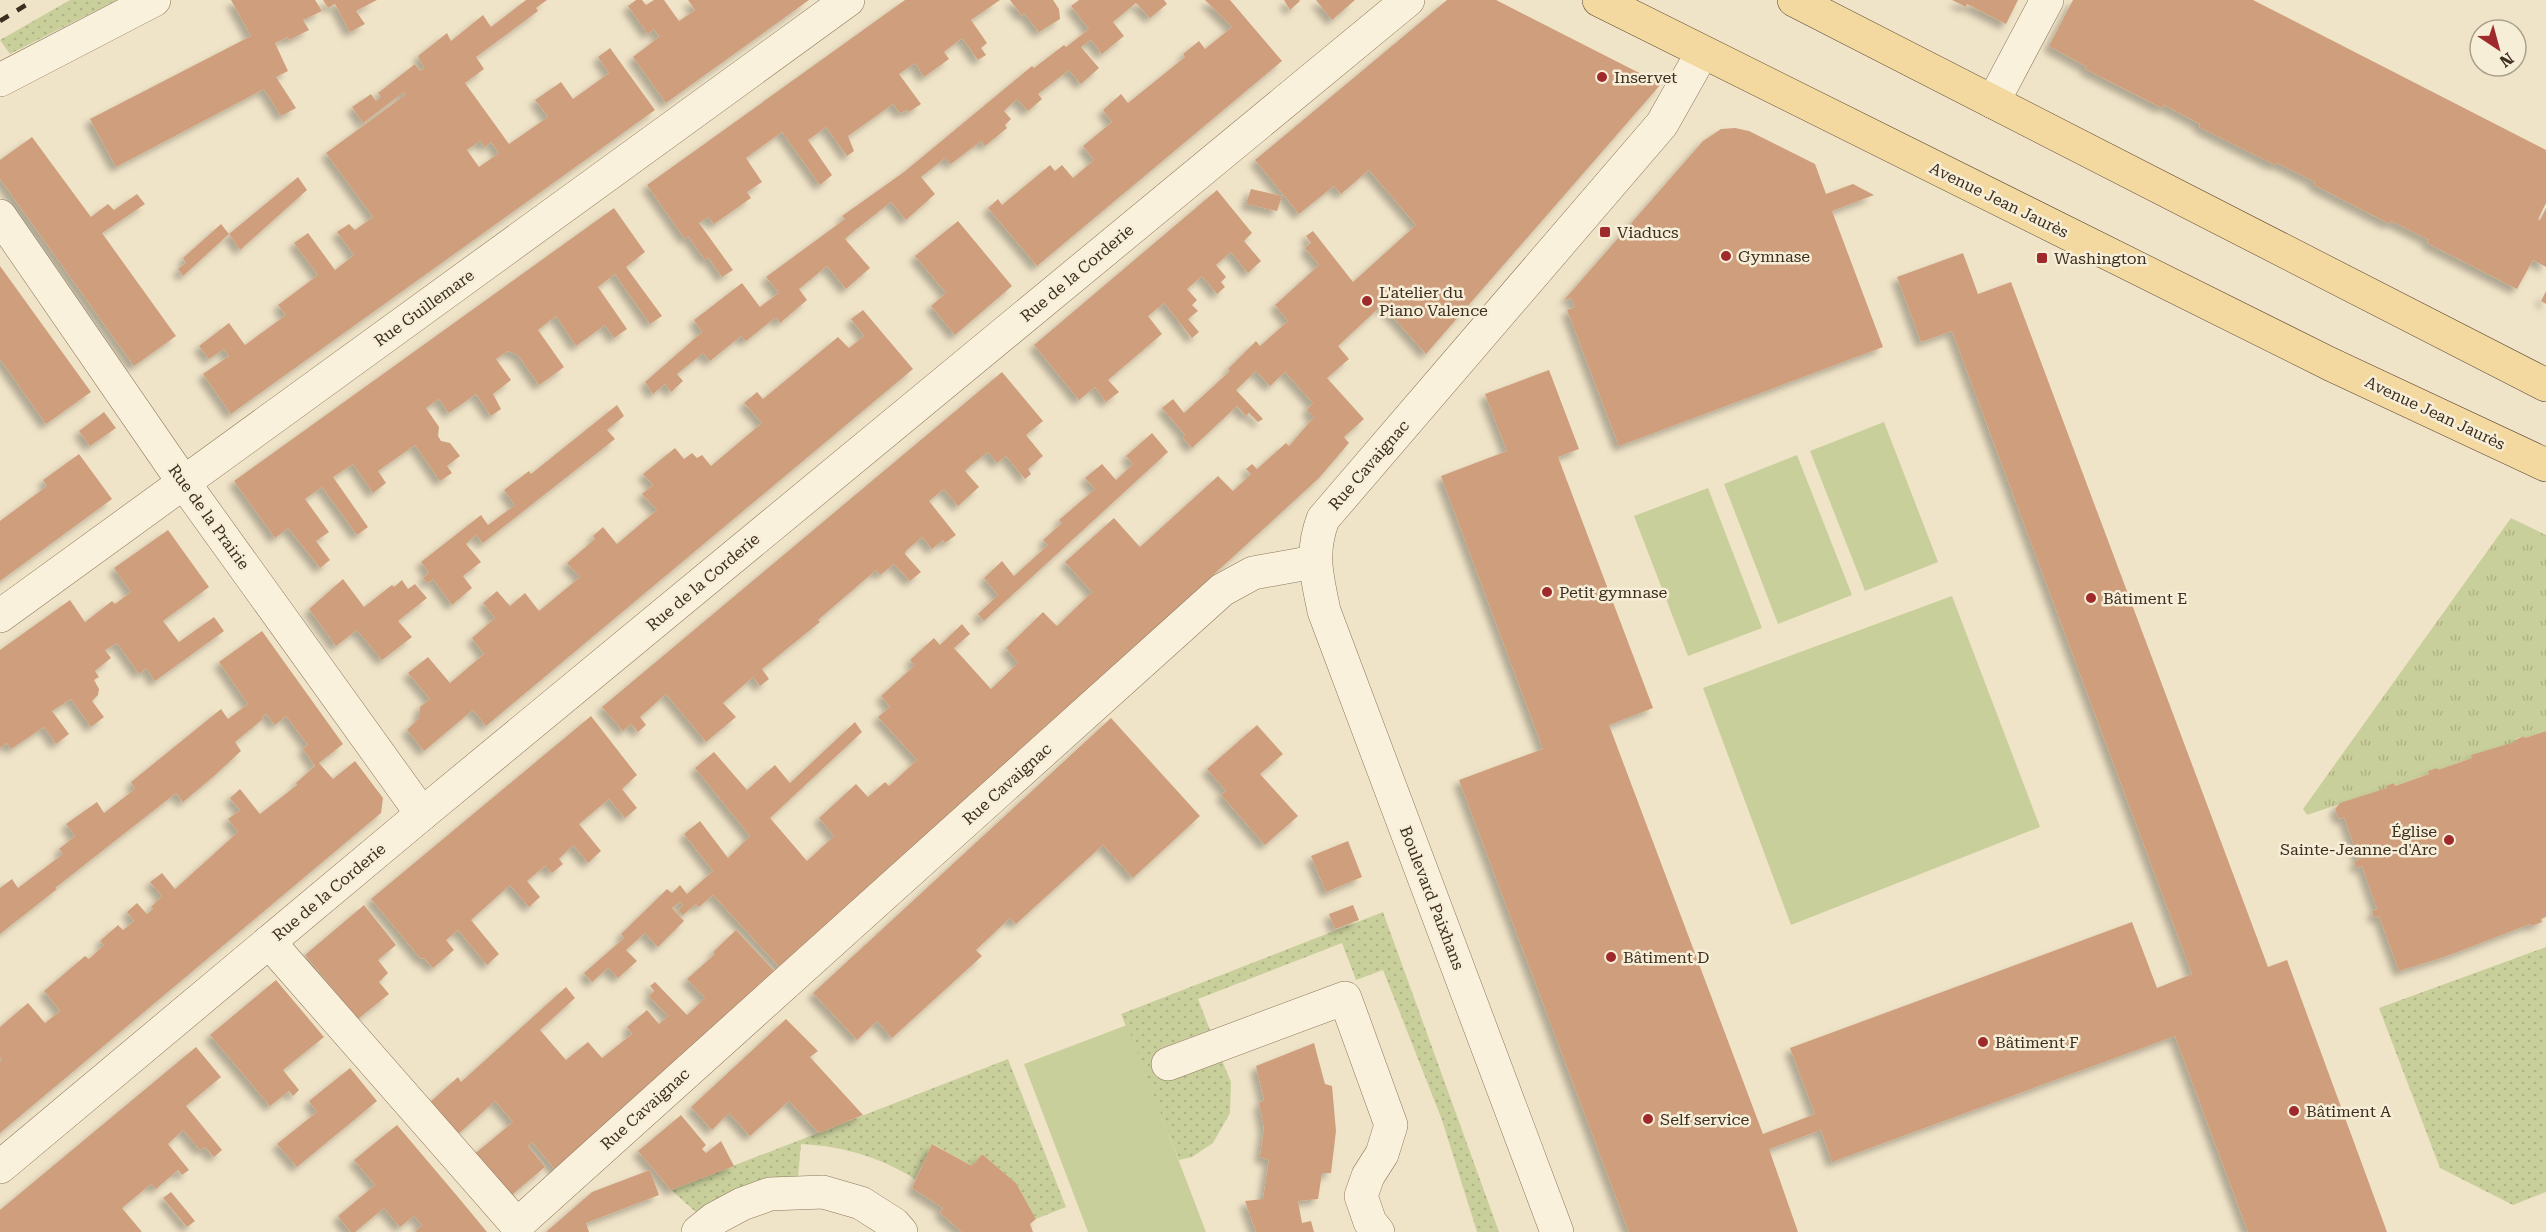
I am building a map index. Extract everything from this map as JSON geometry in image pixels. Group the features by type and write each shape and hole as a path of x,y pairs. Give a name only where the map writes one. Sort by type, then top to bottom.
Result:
{"main road":[{"name":"Avenue Jean Jaurès","path":"1599,0 2330,364 2541,459"},
{"path":"1794,0 2546,385"}],"street":[{"path":"0,80 154,0"},
{"name":"Rue Guillemare","path":"0,616 848,0"},
{"name":"Rue de la Corderie","path":"0,1167 422,814 1408,0"},
{"path":"1993,102 2047,0"},
{"name":"Rue Cavaignac","path":"269,942 517,1228 1222,591 1253,573 1314,562 1315,539 1323,519 1662,124 1702,53"},
{"name":"Rue de la Prairie","path":"0,216 184,483 422,814"},
{"name":"Boulevard Paixhans","path":"1314,562 1324,610 1557,1232"},
{"path":"1168,1064 1345,998 1391,1125 1382,1154 1368,1176 1360,1196 1370,1222 1378,1232"},
{"path":"698,1232 742,1204 770,1194 823,1192 861,1203 894,1224 901,1232"}],"green space":[{"path":"70,0 117,0 10,54 0,40"},
{"path":"1884,422 1938,562 1865,591 1810,451"},
{"path":"1797,455 1852,595 1778,624 1724,484"},
{"path":"1708,488 1762,628 1688,656 1634,516"},
{"path":"2511,518 2546,535 2546,731 2515,739 2515,742 2395,786 2394,783 2387,788 2307,815 2303,809"},
{"path":"1952,596 2040,827 1791,925 1703,688"},
{"path":"1383,912 1499,1232 1477,1232 1442,1120 1383,970 1356,980 1342,943 1198,999 1210,1030 1162,1048 1168,1064 1221,1058 1231,1082 1230,1113 1213,1143 1192,1157 1179,1160 1121,1014"},
{"path":"2546,947 2546,1192 2513,1205 2440,1168 2379,1008"},
{"path":"1127,1025 1206,1232 1088,1232 1024,1064"},
{"path":"1008,1059 1066,1207 1036,1219 1016,1183 982,1154 972,1166 933,1144 915,1179 902,1171 860,1154 831,1147 801,1144 798,1178 698,1214 671,1190"}],"building":[{"path":"231,0 315,0 322,11 303,20 309,30 289,40 288,37 275,43 288,71 276,77 296,108 281,116 264,89 116,167 90,119 251,36"},
{"path":"323,0 377,0 356,11 365,24 350,32 335,4 328,8"},
{"path":"526,0 547,0 536,8 538,11 476,57 484,69 465,83 509,144 548,117 535,100 561,82 573,99 609,73 598,57 610,48 655,110 231,414 203,374 229,356 224,349 209,359 199,346 229,323 245,345 286,315 278,305 318,275 294,243 308,233 335,270 354,255 337,232 349,224 355,230 373,217 326,153 405,95 404,92 363,123 352,107 371,94 376,101 381,97 378,93 415,64 420,71 424,68 418,56 447,33 451,41 483,15 491,27","holes":["480,141 485,147 491,142 499,153 479,167 467,150"]},
{"path":"636,0 642,0 646,5 654,0 664,0 679,21 695,10 688,0 809,0 666,103 633,57 659,37 654,29 648,34 628,6"},
{"path":"905,0 1000,0 971,20 987,43 981,48 986,55 978,60 962,38 944,52 949,59 924,77 915,63 899,74 921,104 909,112 907,110 900,113 893,104 848,136 854,151 847,156 826,127 808,140 832,175 820,185 782,132 746,158 762,182 747,192 751,198 714,224 708,217 699,223 733,270 722,277 708,257 705,260 688,236 685,239 647,185"},
{"path":"1010,0 1053,0 1059,9 1060,19 1039,32 1024,13 1022,16"},
{"path":"1079,0 1164,0 1167,4 1150,18 1136,3 1113,22 1124,36 1102,54 1091,40 1081,47 1099,68 1081,84 1069,70 1038,94 1042,99 1028,111 1017,99 1004,111 1011,119 1005,125 1007,128 985,146 981,141 951,164 945,158 921,177 935,194 906,220 891,202 854,231 845,239 870,268 846,289 827,266 799,289 807,300 780,323 776,317 746,341 741,336 710,361 703,353 677,374 683,381 671,392 665,384 653,394 645,382 702,332 694,320 742,283 760,307 779,293 766,277 845,219 842,216 904,172 1032,66 1034,68 1089,29 1071,6"},
{"path":"1205,0 1230,0 1282,61 1037,266 988,208 998,199 1002,205 1050,165 1055,171 1062,165 1073,178 1094,160 1083,146 1112,122 1103,110 1121,94 1128,103 1185,57 1183,54 1199,41 1205,49 1232,27"},
{"path":"1284,0 1299,0 1300,1 1290,10"},
{"path":"1316,0 1355,0 1332,20"},
{"path":"1447,0 1496,0 1661,84 1426,354 1382,305 1338,346 1349,359 1327,378 1364,419 1344,437 1349,443 1319,478 782,970 713,895 699,907 696,904 683,915 678,910 683,905 680,902 672,908 684,921 658,947 645,933 626,950 637,961 618,978 608,968 592,982 584,973 624,938 621,934 667,889 672,893 680,885 687,894 713,871 684,834 700,821 728,858 750,836 695,768 714,752 747,790 775,765 790,783 855,722 862,732 770,818 807,861 834,836 819,818 856,784 868,797 885,782 889,786 917,760 878,717 890,707 881,696 915,665 910,660 934,638 940,645 962,624 970,634 954,648 991,689 1018,663 1006,648 1043,612 1057,626 1092,592 1065,562 1114,518 1140,547 1218,476 1233,491 1251,474 1246,469 1252,464 1257,469 1286,443 1289,446 1314,417 1307,410 1313,403 1285,372 1270,386 1256,371 1236,390 1263,419 1258,422 1249,413 1246,416 1237,406 1192,448 1183,438 1185,435 1162,408 1173,399 1184,413 1230,371 1228,369 1256,341 1260,346 1288,321 1275,305 1319,265 1305,248 1311,243 1306,236 1313,231 1353,282 1416,225 1369,170 1341,194 1334,186 1299,214 1255,160"},
{"path":"1952,0 2018,0 2006,24 1967,4 1966,7"},
{"path":"2073,0 2253,0 2546,150 2546,203 2538,219 2540,220 2546,208 2546,267 2533,260 2517,289 2427,243 2429,240 2391,221 2390,224 2314,185 2315,182 2199,127 2200,124 2164,105 2162,108 2085,69 2087,67 2049,46"},
{"name":"Gymnase","path":"1735,128 1749,131 1815,164 1826,194 1853,184 1874,195 1832,211 1883,347 1619,446 1567,310 1575,307 1571,298 1564,300 1703,141 1721,129"},
{"path":"32,137 91,217 108,204 114,210 137,194 145,204 102,233 176,336 134,366 0,179 0,160"},
{"path":"298,177 307,190 240,250 229,234"},
{"path":"1251,189 1282,196 1277,211 1246,204"},
{"path":"1217,190 1252,233 1244,241 1261,261 1248,273 1231,252 1216,265 1226,277 1221,282 1225,287 1217,294 1202,276 1187,289 1197,300 1192,305 1198,311 1188,319 1199,332 1192,338 1164,303 1148,316 1162,334 1108,380 1119,392 1106,402 1095,387 1079,400 1034,345"},
{"path":"614,208 645,252 626,267 662,316 650,324 615,274 598,287 627,329 614,338 605,325 576,346 556,316 538,330 564,367 552,376 539,385 518,355 508,351 496,359 511,380 493,394 501,409 491,416 476,394 449,413 439,399 426,408 439,427 438,436 441,441 450,443 460,456 447,466 452,473 440,481 415,445 378,471 386,483 373,493 353,464 333,477 368,527 357,535 322,487 305,499 329,532 316,541 330,560 320,568 288,528 275,538 234,481"},
{"path":"958,221 1012,286 955,335 931,306 946,293 915,256"},
{"path":"221,224 229,234 183,276 178,269 186,263 183,258"},
{"path":"1963,253 1978,294 2011,282 2268,967 2287,960 2387,1232 2248,1232 2175,1036 1832,1162 1821,1130 1769,1149 1798,1232 1629,1232 1459,780 1543,749 1441,476 1507,451 1485,394 1549,370 1579,449 1558,457 1653,708 1609,725 1763,1134 1815,1114 1790,1048 2132,922 2157,988 2192,974 1952,331 1921,342 1897,277"},
{"path":"0,266 91,392 46,424 0,359"},
{"path":"2546,291 2546,304 2541,301"},
{"path":"863,310 913,369 486,726 473,710 424,751 407,730 419,718 420,707 430,699 408,673 428,657 450,683 484,654 472,638 495,618 483,603 497,591 510,606 525,593 539,611 580,577 567,563 595,539 593,536 603,527 617,544 657,510 642,494 653,485 643,474 675,448 684,459 692,453 697,458 702,455 711,466 762,423 744,403 757,392 763,399 838,337 849,348 864,336 851,319"},
{"path":"1002,372 1043,421 1026,435 1043,456 1028,469 1031,474 1025,479 1006,456 997,463 988,452 970,466 965,471 979,487 958,506 944,489 929,501 956,535 945,543 943,540 932,549 922,537 906,551 905,554 921,572 910,581 894,564 880,575 876,570 818,620 820,622 762,669 769,679 760,686 753,677 723,703 736,717 706,742 666,694 640,717 646,725 638,732 631,724 623,731 602,707"},
{"path":"617,405 624,416 607,430 615,439 483,543 476,535 466,544 481,562 463,576 472,588 452,605 433,579 428,583 423,578 429,573 421,562 481,515 488,525 515,505 504,490 529,471 531,474"},
{"path":"104,412 116,428 90,446 79,431"},
{"path":"1152,433 1168,452 984,621 978,614 998,595 984,578 1002,561 1014,576 1048,545 1043,540 1062,523 1059,520 1095,489 1085,478 1102,464 1116,480 1133,464 1126,456"},
{"path":"79,454 112,499 0,581 0,521 47,486 43,480"},
{"path":"168,530 209,587 163,621 179,642 214,617 224,631 155,681 146,668 139,674 117,643 105,650 111,658 95,671 99,677 94,680 99,689 98,695 92,701 104,717 91,727 71,699 52,711 69,734 56,744 44,727 11,749 7,743 0,748 0,650 70,600 85,622 112,601 115,604 131,592 114,568"},
{"path":"343,579 364,607 402,580 408,589 415,584 427,598 398,621 412,637 382,660 357,630 336,646 309,609"},
{"path":"262,631 343,744 319,763 333,779 355,761 383,798 381,813 0,1133 0,1061 2,1060 0,1057 0,1027 28,1003 45,1023 60,1011 44,991 85,956 89,959 104,945 100,941 118,925 123,930 134,921 127,912 137,903 147,914 153,909 151,907 162,896 150,882 162,873 175,889 238,832 228,819 240,810 230,798 240,789 260,814 297,785 296,783 315,766 303,749 308,745 286,716 275,725 266,714 235,742 241,751 183,802 176,793 0,934 0,888 12,879 18,888 63,854 59,849 75,836 66,824 97,802 104,813 135,789 131,782 221,709 228,719 248,704 219,662"},
{"path":"591,716 637,775 622,789 637,808 625,818 609,799 579,824 601,851 588,863 573,845 559,859 563,864 552,873 545,866 527,881 540,897 529,907 510,885 471,920 499,954 487,965 458,930 446,940 454,950 433,968 424,958 421,959 371,899"},
{"path":"1111,718 1200,816 1133,878 1103,845 1016,924 1010,918 976,950 982,956 892,1038 877,1021 857,1040 813,993"},
{"path":"1257,725 1283,754 1260,774 1298,816 1265,845 1221,795 1226,791 1207,769"},
{"name":"Église Sainte-Jeanne-d'Arc","path":"2546,731 2546,917 2541,919 2542,922 2531,926 2530,924 2447,956 2399,971 2379,916 2374,918 2372,911 2377,909 2362,866 2357,868 2354,862 2359,860 2344,817 2339,819 2335,809 2340,803 2387,788 2386,786 2394,783 2395,786 2429,774 2428,771 2437,768 2438,770 2472,758 2471,755 2515,742 2524,736 2525,738"},
{"path":"1348,841 1362,877 1326,892 1311,856"},
{"path":"364,905 396,945 378,960 388,973 379,982 389,994 358,1019 305,955"},
{"path":"1353,905 1359,920 1335,929 1329,914"},
{"path":"736,930 778,975 557,1172 532,1142 528,1146 545,1167 507,1199 472,1156 513,1122 495,1101 455,1137 428,1104 458,1077 461,1082 566,987 575,998 540,1030 566,1060 588,1042 602,1058 632,1034 627,1027 647,1010 659,1024 668,1016 649,996 654,991 650,986 655,982 687,1015 705,998 687,979 715,954 713,952"},
{"path":"276,980 324,1037 283,1070 299,1090 293,1096 289,1091 270,1106 210,1035"},
{"path":"786,1019 818,1051 810,1057 863,1115 819,1133 789,1101 750,1136 729,1113 712,1130 691,1107"},
{"path":"1314,1043 1325,1084 1332,1086 1336,1131 1331,1173 1322,1173 1318,1199 1298,1201 1302,1223 1311,1221 1314,1232 1256,1232 1245,1201 1263,1199 1269,1160 1260,1157 1264,1128 1259,1103 1264,1100 1256,1066"},
{"path":"196,1047 221,1077 186,1106 222,1150 214,1157 205,1147 200,1150 183,1130 168,1144 189,1170 182,1175 178,1170 156,1189 151,1184 122,1208 142,1232 0,1232 0,1210"},
{"path":"350,1068 377,1101 297,1167 277,1144 317,1112 309,1101"},
{"path":"681,1115 706,1145 702,1149 706,1153 721,1141 734,1166 671,1190 638,1151"},
{"path":"397,1125 487,1232 415,1232 422,1225 414,1216 400,1227 384,1208 355,1232 351,1232 344,1224 338,1216 375,1185 354,1160"},
{"path":"932,1144 972,1166 982,1154 1016,1183 1036,1219 1030,1224 1033,1232 962,1232 940,1213 943,1208 912,1188"},
{"path":"650,1170 659,1195 586,1223 589,1232 546,1232 592,1192"},
{"path":"171,1192 195,1221 187,1227 163,1198"}],"railway":[{"path":"0,21 34,0"}],"place":[{"name":"Inservet","path":"1602,77"},
{"name":"Viaducs","path":"1605,232"},
{"name":"Gymnase","path":"1726,256"},
{"name":"Washington","path":"2042,258"},
{"name":"L'atelier du Piano Valence","path":"1367,301"},
{"name":"Petit gymnase","path":"1547,592"},
{"name":"Bâtiment E","path":"2091,598"},
{"name":"Église Sainte-Jeanne-d'Arc","path":"2449,840"},
{"name":"Bâtiment D","path":"1611,957"},
{"name":"Bâtiment F","path":"1983,1042"},
{"name":"Bâtiment A","path":"2294,1111"},
{"name":"Self service","path":"1648,1119"}]}
